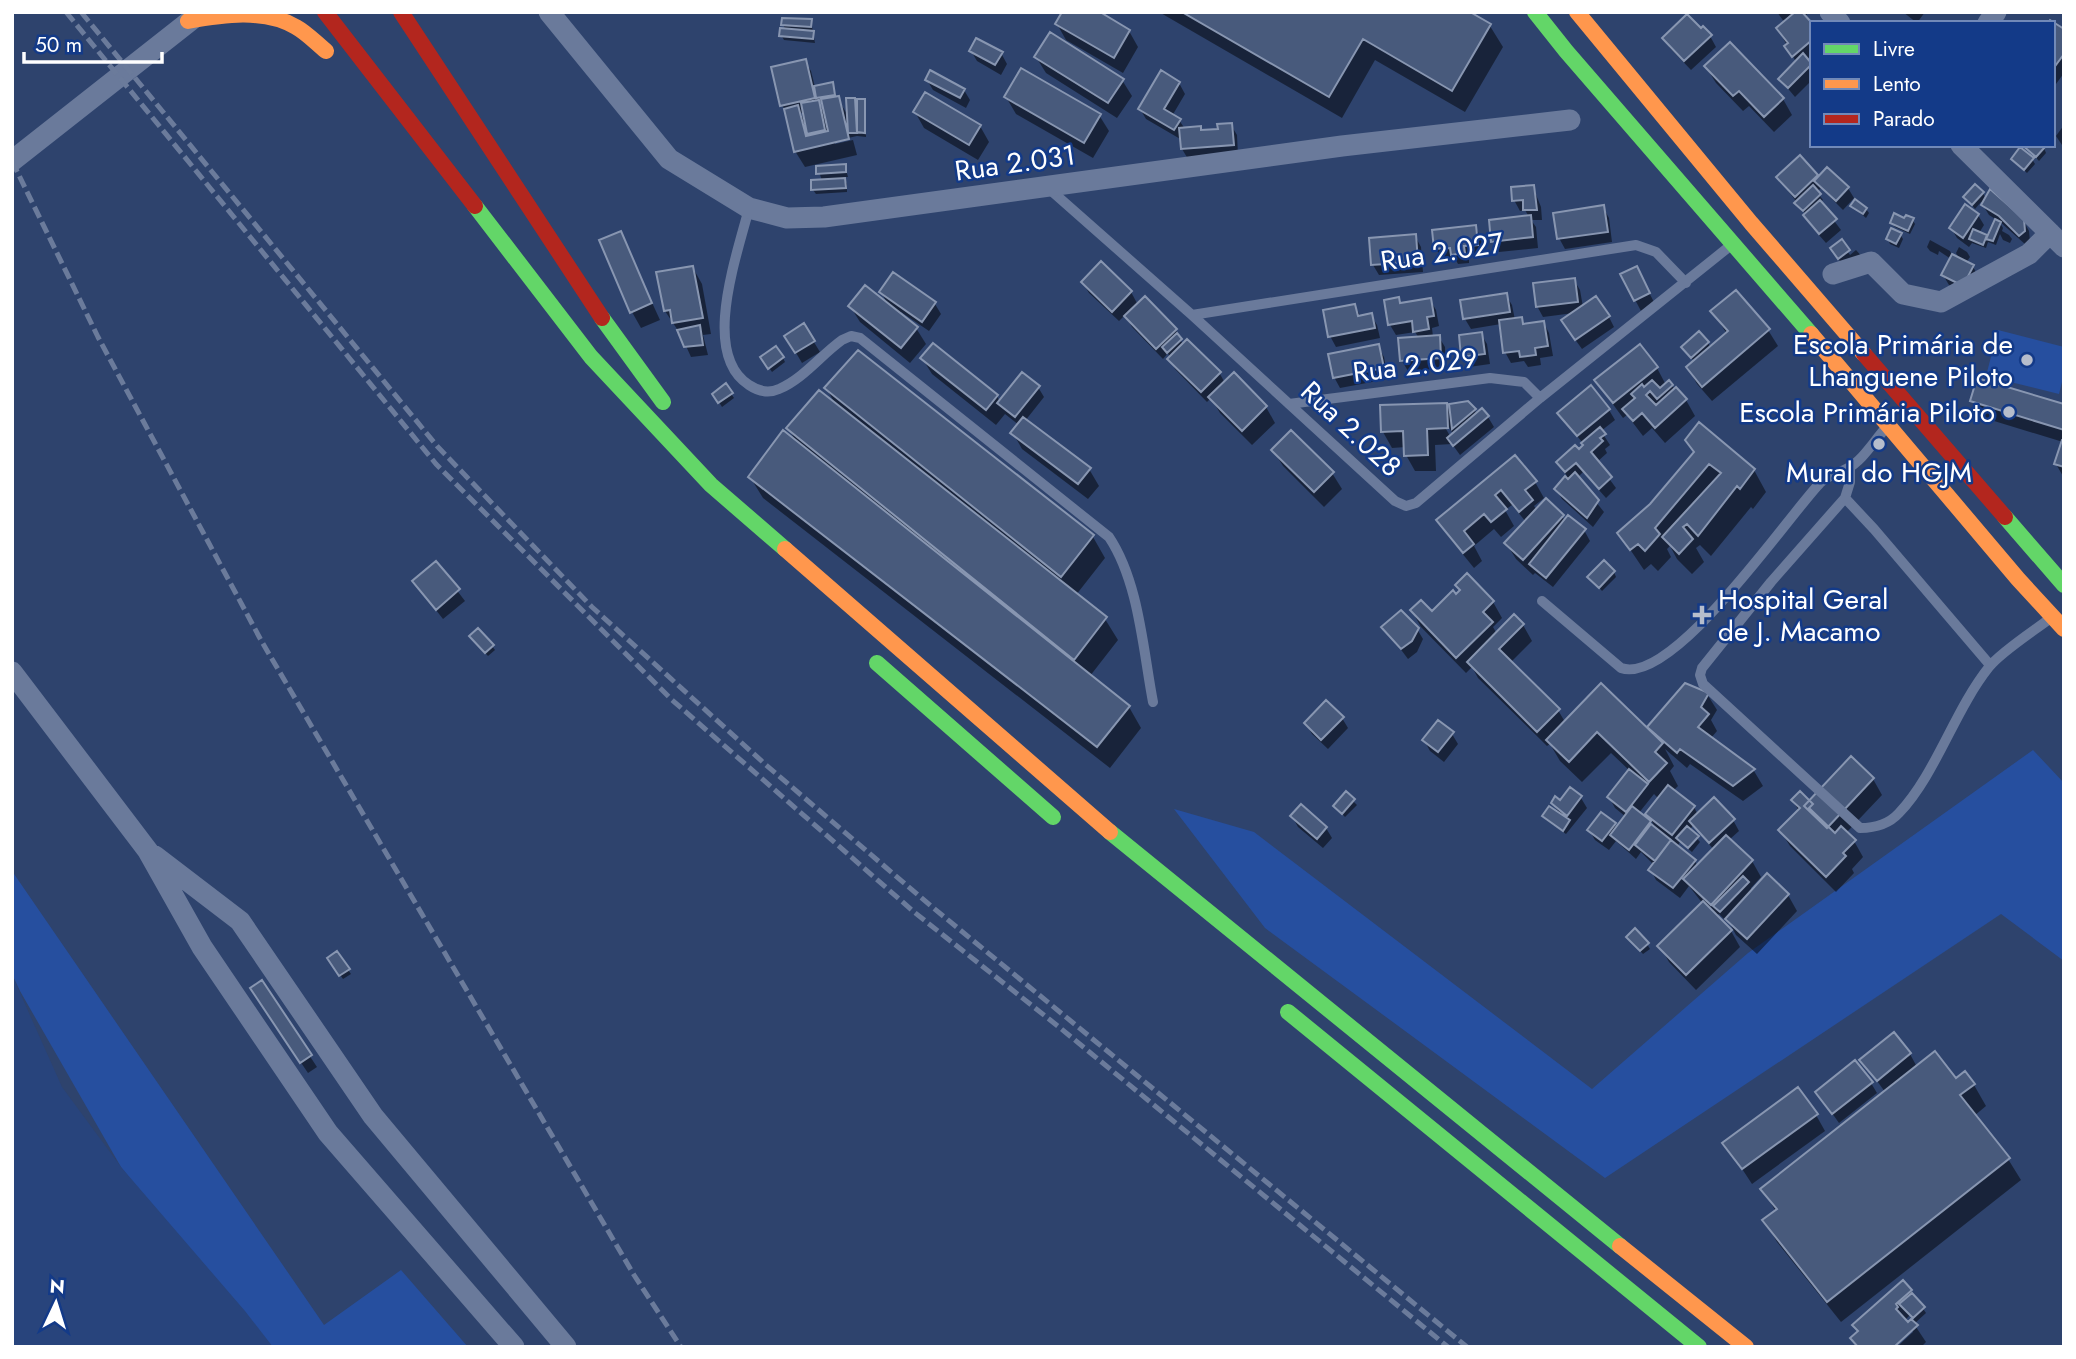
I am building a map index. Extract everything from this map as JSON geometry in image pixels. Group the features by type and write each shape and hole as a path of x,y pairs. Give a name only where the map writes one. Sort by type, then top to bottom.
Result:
{"highway":[{"path":"194,17 265,18 292,24 330,56 296,12"},
{"path":"326,12 591,357 711,485 1143,861 1746,1347"},
{"path":"401,12 612,335 671,412"},
{"path":"1525,12 1566,51"},
{"path":"1535,12 2018,579 2060,618"},
{"path":"1577,12 1760,233 2064,584"},
{"path":"696,445 713,467 818,578"},
{"path":"865,653 1061,824"},
{"path":"1272,999 1699,1347"}],"street":[{"name":"Rua 2.031","path":"549,12 669,159 749,208 787,218 824,217 1342,145 1570,120"},
{"path":"12,161 194,17"},
{"path":"1833,274 1871,262 1903,294 1941,302 2057,240 1963,147"},
{"path":"12,673 148,851 202,947 328,1133 514,1347"},
{"path":"148,851 240,921 373,1116 566,1347"}],"lane":[{"name":"Rua 2.028","path":"1047,187 1395,501 1406,506 1416,503 1540,398 1734,243"},
{"path":"749,208 726,298 728,355 737,376 757,390 778,390 796,380 842,340 851,336 860,338 1109,537 1120,558 1135,603 1153,702"},
{"name":"Rua 2.027","path":"1192,316 1636,245 1656,252 1686,283"},
{"name":"Rua 2.029","path":"1289,404 1490,378 1524,382 1540,398"},
{"path":"1542,601 1621,668 1637,670 1655,661 1705,622 1822,481 1850,468 1888,426"},
{"path":"1850,468 1850,482 1845,498 1771,582 1702,668 1700,675 1703,684 1860,828 1874,828 1898,814 1923,779 1955,719 1990,665 2060,618"},
{"path":"1845,498 1990,665"}],"shaded area":[{"name":"Escola Primária de Lhanguene Piloto","path":"1998,330 2064,347 2064,374 2059,394 1986,376"},
{"path":"2033,750 2064,783 2064,961 2001,914 1605,1178 1265,928 1174,809 1254,832 1592,1089 1748,953"},
{"path":"12,871 324,1325 401,1270 468,1347 262,1347 121,1167 20,991 12,974"},
{"path":"12,975 62,1087 121,1167 273,1347 12,1347"}],"building":[{"path":"1062,12 1100,12 1130,30 1114,58 1055,24"},
{"path":"1182,12 1470,12 1491,24 1452,91 1363,39 1329,97"},
{"path":"1795,12 1802,12 1810,21 1810,42 1792,57 1784,46 1788,43 1776,28"},
{"path":"1687,14 1712,35 1684,61 1662,38"},
{"path":"782,18 812,19 811,27 781,25"},
{"path":"2055,23 2064,29 2064,54 2055,66"},
{"path":"780,28 814,31 813,39 779,36"},
{"path":"1050,32 1124,79 1108,103 1034,57"},
{"path":"976,38 1003,52 995,65 969,51"},
{"path":"1730,42 1784,98 1764,117 1739,91 1733,96 1704,66"},
{"path":"1803,53 1810,62 1810,66 1788,88 1778,79"},
{"path":"806,59 815,98 780,106 771,67"},
{"path":"1021,68 1101,114 1084,143 1004,97"},
{"path":"930,70 965,89 960,98 925,80"},
{"path":"1161,70 1180,82 1164,109 1181,119 1174,130 1138,109"},
{"path":"833,82 835,95 816,98 814,86"},
{"path":"925,92 981,125 969,145 913,112"},
{"path":"839,96 849,139 794,152 784,109 798,105 806,136 828,131 821,99"},
{"path":"846,98 855,98 857,133 848,133"},
{"path":"857,99 865,99 865,133 857,132"},
{"path":"819,100 825,130 807,134 801,103"},
{"path":"1232,123 1234,145 1181,149 1179,128 1201,126 1201,130 1218,129 1217,124"},
{"path":"2020,147 2034,158 2024,170 2011,159"},
{"path":"2024,147 2045,147 2036,157"},
{"path":"1800,155 1818,175 1795,197 1776,177"},
{"path":"846,164 846,172 816,174 816,166"},
{"path":"1827,167 1849,187 1836,201 1814,181"},
{"path":"845,178 846,188 811,190 811,180"},
{"path":"1975,184 1984,192 1972,205 1963,197"},
{"path":"1534,185 1537,210 1523,210 1523,200 1512,201 1511,187"},
{"path":"1813,185 1821,194 1803,211 1794,203"},
{"path":"1990,189 2024,219 2025,231 2019,236 1999,216 1981,205"},
{"path":"1855,199 1867,208 1863,214 1850,206"},
{"path":"1820,200 1837,219 1819,234 1803,215"},
{"path":"1965,204 1979,214 1963,238 1949,228"},
{"path":"1604,205 1608,232 1557,239 1553,213"},
{"path":"1894,213 1904,218 1906,215 1914,218 1908,231 1890,223"},
{"path":"1531,215 1533,237 1491,242 1489,220"},
{"path":"1995,219 2001,222 1993,241 1986,239"},
{"path":"1476,225 1478,245 1464,246 1465,253 1451,255 1450,248 1434,249 1432,230"},
{"path":"1891,228 1902,233 1896,244 1886,239"},
{"path":"1973,229 1987,235 1983,245 1969,239"},
{"path":"621,231 652,303 630,313 599,240"},
{"path":"1416,234 1418,262 1371,265 1369,238"},
{"path":"1842,239 1850,250 1838,259 1830,248"},
{"path":"1952,254 1974,265 1963,286 1941,275"},
{"path":"1101,261 1132,291 1112,312 1081,282"},
{"path":"693,266 703,318 672,323 670,310 664,311 656,272"},
{"path":"1637,266 1650,293 1634,301 1620,274"},
{"path":"893,272 936,302 922,322 879,292"},
{"path":"1575,278 1578,302 1536,307 1533,283"},
{"path":"865,285 918,327 901,348 848,306"},
{"path":"1736,290 1770,329 1702,387 1686,367 1728,331 1710,311"},
{"path":"1507,293 1510,312 1463,319 1460,300"},
{"path":"1145,296 1177,329 1156,349 1124,316"},
{"path":"1596,296 1610,316 1575,340 1561,320"},
{"path":"1399,297 1400,303 1431,298 1434,316 1427,317 1429,329 1413,332 1412,321 1388,325 1384,300"},
{"path":"1355,304 1358,316 1372,313 1375,328 1328,337 1323,310"},
{"path":"1522,317 1523,324 1544,321 1548,346 1535,348 1536,355 1520,357 1519,351 1503,353 1499,320"},
{"path":"804,323 815,341 795,353 784,336"},
{"path":"700,325 703,345 684,347 677,330"},
{"path":"1699,331 1709,342 1691,358 1681,347"},
{"path":"1482,332 1485,354 1461,357 1459,335"},
{"path":"1177,333 1182,339 1167,353 1162,347"},
{"path":"1440,335 1441,358 1400,361 1398,338"},
{"path":"1187,339 1221,372 1201,392 1167,359"},
{"path":"933,343 998,395 986,410 920,358"},
{"path":"1379,344 1384,368 1333,378 1328,354"},
{"path":"1640,344 1658,367 1613,403 1594,380"},
{"path":"776,346 784,357 768,369 760,357"},
{"path":"858,350 1094,535 1061,577 824,388"},
{"path":"1022,372 1040,386 1015,417 997,403"},
{"path":"1234,372 1267,406 1242,431 1208,397"},
{"path":"1977,378 2064,404 2064,430 1970,401"},
{"path":"1652,380 1660,388 1669,380 1673,385 1657,399 1650,391 1646,395 1656,405 1676,387 1687,399 1655,428 1642,413 1633,421 1622,409 1635,398 1631,394 1642,384 1644,387"},
{"path":"726,383 733,393 718,403 712,394"},
{"path":"1591,385 1610,409 1577,436 1557,413"},
{"path":"819,390 1107,617 1074,660 786,428"},
{"path":"1468,401 1476,409 1452,429 1449,404"},
{"path":"1447,403 1448,428 1427,429 1428,455 1404,456 1403,431 1381,432 1380,405"},
{"path":"1482,408 1489,416 1453,446 1447,438"},
{"path":"1023,417 1091,468 1078,484 1010,433"},
{"path":"1699,422 1755,469 1740,489 1737,486 1698,536 1687,524 1683,527 1693,539 1679,554 1662,537 1721,473 1709,464 1655,528 1660,534 1645,551 1638,544 1630,550 1617,533 1650,504 1694,452 1685,440"},
{"path":"1600,427 1606,434 1600,438 1603,441 1591,452 1612,477 1599,489 1576,463 1565,472 1556,462 1575,445 1579,449 1583,445 1581,443"},
{"path":"783,430 1130,706 1097,747 748,477"},
{"path":"1291,430 1334,472 1314,492 1271,450"},
{"path":"2064,440 2064,467 2054,464"},
{"path":"1515,455 1537,481 1525,490 1533,500 1519,512 1501,490 1495,495 1507,509 1491,522 1484,514 1464,531 1474,544 1463,553 1436,520"},
{"path":"1575,472 1599,500 1587,518 1554,489 1565,476 1568,479"},
{"path":"1546,498 1564,515 1523,560 1504,543"},
{"path":"1568,515 1586,529 1546,578 1529,564"},
{"path":"1604,560 1615,571 1599,588 1587,577"},
{"path":"436,561 460,589 436,610 412,581"},
{"path":"1467,573 1494,601 1483,612 1493,622 1456,658 1410,610 1421,600 1432,611 1453,590 1456,594 1460,590 1455,585"},
{"path":"1401,610 1419,628 1412,641 1401,649 1381,627"},
{"path":"1514,614 1524,624 1499,649 1560,709 1537,732 1467,662"},
{"path":"478,628 494,645 485,653 469,636"},
{"path":"1601,683 1663,743 1655,752 1667,763 1649,782 1597,732 1569,762 1546,740"},
{"path":"1685,683 1709,693 1701,707 1709,714 1698,727 1755,769 1733,786 1680,749 1677,753 1647,727"},
{"path":"1326,700 1344,717 1321,740 1304,723"},
{"path":"1438,720 1454,732 1438,752 1422,740"},
{"path":"1851,756 1874,778 1827,828 1804,806"},
{"path":"1629,769 1648,784 1626,812 1607,797"},
{"path":"1668,785 1695,806 1672,835 1645,814"},
{"path":"1570,787 1582,796 1567,816 1551,803 1555,796 1560,800"},
{"path":"1346,791 1355,799 1342,814 1333,806"},
{"path":"1800,791 1813,804 1809,808 1835,833 1841,826 1856,840 1843,853 1846,856 1826,877 1778,830 1800,808 1791,800"},
{"path":"1714,797 1735,819 1709,843 1689,821"},
{"path":"1301,804 1327,827 1317,839 1290,816"},
{"path":"1549,806 1570,820 1563,831 1542,816"},
{"path":"1632,806 1651,821 1629,850 1610,835"},
{"path":"1601,812 1616,823 1602,841 1587,830"},
{"path":"1651,824 1671,840 1655,861 1635,845"},
{"path":"1687,826 1699,836 1688,848 1676,838"},
{"path":"1726,835 1753,860 1711,905 1683,879"},
{"path":"1671,840 1696,860 1673,888 1648,870"},
{"path":"1767,873 1789,894 1747,939 1725,919"},
{"path":"1743,876 1749,882 1720,912 1713,906"},
{"path":"1703,901 1732,930 1686,975 1657,946"},
{"path":"1635,928 1649,943 1640,951 1626,937"},
{"path":"337,951 350,969 339,976 327,958"},
{"path":"262,980 312,1055 300,1063 250,988"},
{"path":"1894,1032 1911,1053 1877,1081 1859,1060"},
{"path":"1935,1051 1956,1078 1965,1071 1975,1084 1960,1095 2010,1158 1827,1302 1762,1220 1777,1209 1760,1189"},
{"path":"1855,1060 1873,1082 1832,1114 1815,1092"},
{"path":"1798,1087 1818,1114 1742,1169 1722,1143"},
{"path":"1903,1280 1912,1290 1896,1304 1896,1309 1908,1322 1911,1319 1918,1325 1894,1347 1858,1347 1850,1338 1858,1331 1852,1325"},
{"path":"1912,1293 1925,1307 1913,1318 1899,1304"}],"railway":[{"path":"66,12 436,464 671,699 914,912 1059,1027 1448,1347"},
{"path":"81,12 437,446 592,607 766,765 931,906 1467,1347"},
{"path":"12,161 98,337 262,642 634,1275 681,1347"}],"traffic: fast":[{"path":"1535,12 1811,334"},
{"path":"475,206 591,357 711,485 785,549"},
{"path":"602,318 663,402"},
{"path":"2005,517 2064,585"},
{"path":"877,663 1053,817"},
{"path":"1110,832 1620,1246"},
{"path":"1288,1012 1699,1347"}],"traffic: slow":[{"path":"1577,12 1751,223 1864,354"},
{"path":"188,21 229,15 271,17 300,29 326,51"},
{"path":"1811,334 2018,579 2064,629"},
{"path":"785,549 1110,832"},
{"path":"1620,1246 1746,1347"}],"traffic: jam":[{"path":"325,12 475,206"},
{"path":"401,12 602,318"},
{"path":"1864,354 2005,517"}],"place":[{"name":"Escola Primária de Lhanguene Piloto","path":"2027,360"},
{"name":"Escola Primária Piloto","path":"2009,412"},
{"name":"Mural do HGJM","path":"1879,444"},
{"name":"Hospital Geral de J. Macamo","path":"1702,615"}]}
